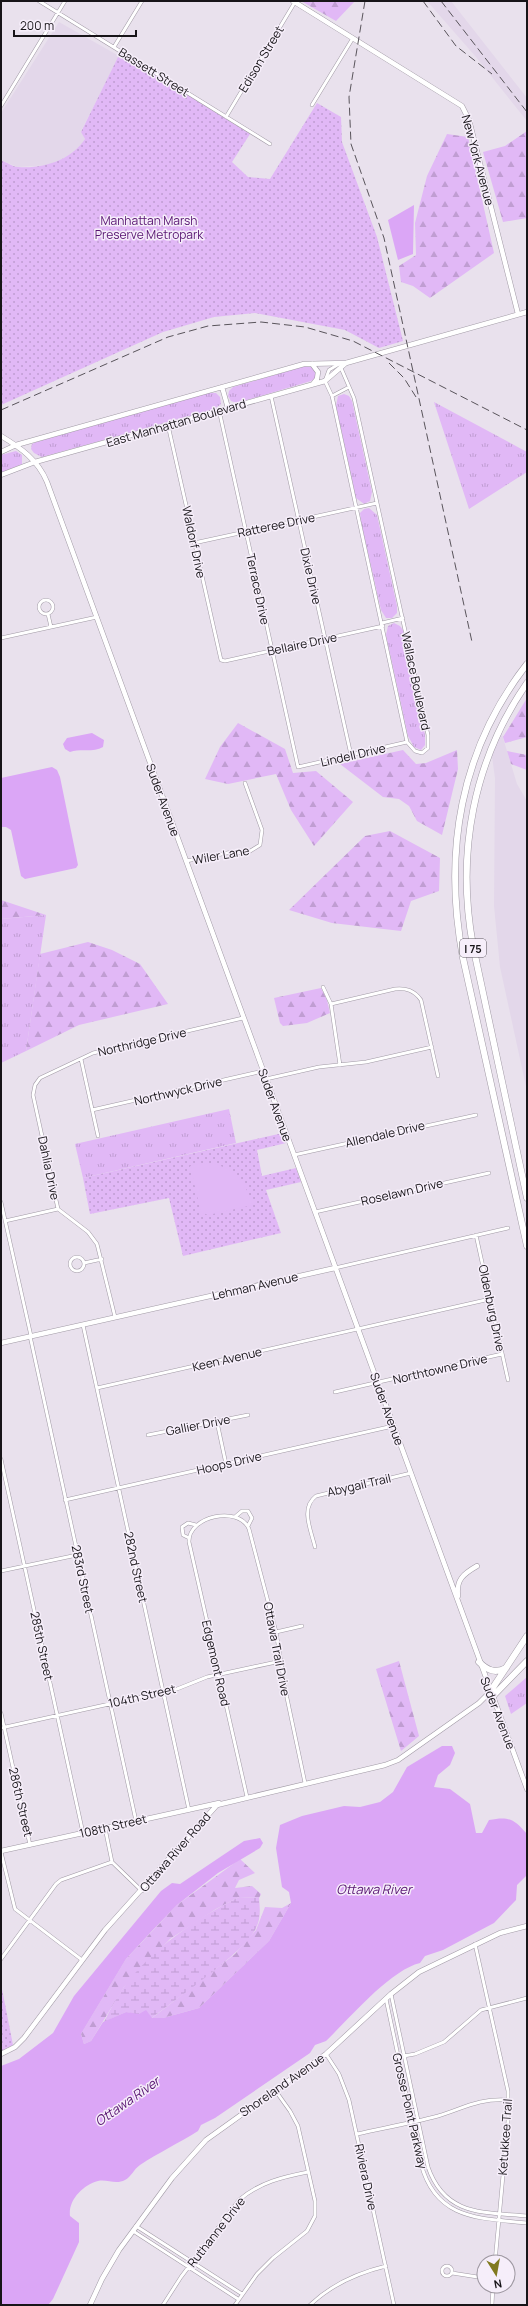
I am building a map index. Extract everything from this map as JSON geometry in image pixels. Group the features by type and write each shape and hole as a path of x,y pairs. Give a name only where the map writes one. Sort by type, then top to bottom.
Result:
{"highway":[{"name":"I 75","path":"527,664 503,699 478,749 467,782 458,819 454,871 455,907 467,976 527,1246"},
{"name":"I 75","path":"527,683 507,715 483,771 474,800 468,836 465,876 468,914 476,965 527,1198"},
{"path":"491,1694 527,1636"},
{"path":"491,1694 527,1661"},
{"path":"479,1662 490,1671 498,1671 506,1668"}],"street":[{"name":"Bassett Street","path":"39,1 270,144"},
{"path":"1,106 65,1"},
{"path":"114,47 142,1"},
{"name":"New York Avenue","path":"294,2 458,102 465,111 518,314"},
{"name":"Edison Street","path":"226,117 294,2"},
{"path":"312,105 353,38"},
{"name":"East Manhattan Boulevard","path":"1,452 16,445 304,364 343,365 527,312"},
{"path":"311,364 318,372 317,380 313,384"},
{"name":"East Manhattan Boulevard","path":"1,476 35,462 325,381 343,365"},
{"name":"Wallace Boulevard","path":"325,381 332,396 407,742 415,751 422,753 428,748 429,740 354,398 349,387 343,365"},
{"path":"222,387 228,408"},
{"path":"332,396 349,387"},
{"name":"Dixie Drive","path":"271,396 351,755"},
{"name":"Terrace Drive","path":"219,410 298,767"},
{"name":"Waldorf Drive","path":"168,425 221,660"},
{"name":"Suder Avenue","path":"1,436 16,445 35,462 47,482 479,1662 527,1789"},
{"name":"Ratteree Drive","path":"194,543 377,503"},
{"path":"44,601 48,601 53,605 53,610 48,614 42,613 39,608 44,601"},
{"path":"48,614 51,627"},
{"path":"1,638 97,617"},
{"name":"Bellaire Drive","path":"221,660 225,661 325,639 403,618"},
{"name":"Lindell Drive","path":"298,767 407,742"},
{"name":"Wiler Lane","path":"186,861 232,852 248,853 257,849 262,841 262,830 245,783"},
{"path":"323,987 331,1004 340,1065"},
{"path":"331,1004 394,989 411,990 421,1000 438,1076"},
{"name":"Northridge Drive","path":"33,1094 35,1085 40,1078 105,1049 243,1018"},
{"path":"266,1079 319,1067 366,1062 432,1047"},
{"path":"81,1059 98,1136"},
{"name":"Northwyck Drive","path":"92,1110 263,1071"},
{"name":"Dahlia Drive","path":"33,1094 58,1209 90,1234 97,1244 102,1259 115,1317"},
{"name":"Allendale Drive","path":"294,1155 476,1115"},
{"name":"Roselawn Drive","path":"315,1212 489,1173"},
{"name":"283rd Street","path":"1,1202 136,1821"},
{"path":"5,1220 58,1209"},
{"name":"Lehman Avenue","path":"1,1343 508,1228"},
{"name":"Oldenburg Drive","path":"476,1235 508,1380"},
{"path":"75,1258 81,1258 84,1263 83,1268 79,1271 73,1269 70,1265 71,1261 75,1258"},
{"path":"84,1263 102,1259"},
{"name":"Keen Avenue","path":"97,1388 490,1299"},
{"name":"282nd Street","path":"83,1325 189,1810"},
{"name":"Northtowne Drive","path":"378,1383 502,1354"},
{"path":"335,1392 378,1383"},
{"name":"Gallier Drive","path":"148,1435 248,1415"},
{"path":"217,1422 226,1464"},
{"name":"Hoops Drive","path":"66,1500 393,1426"},
{"name":"285th Street","path":"1,1459 56,1716 83,1833"},
{"name":"Abygail Trail","path":"314,1547 307,1515 310,1502 320,1494 411,1473"},
{"path":"189,1538 192,1530 202,1521 229,1515 236,1516 242,1511 248,1511 252,1518 248,1526"},
{"name":"Ottawa Trail Drive","path":"236,1516 241,1518 248,1526 276,1632 305,1783"},
{"name":"Edgemont Road","path":"196,1525 188,1523 182,1527 183,1535 189,1538 246,1797"},
{"path":"1,1571 78,1555"},
{"path":"458,1602 459,1580 467,1571 477,1566"},
{"path":"276,1632 302,1626"},
{"name":"104th Street","path":"2,1727 163,1692 219,1674 281,1661"},
{"name":"Ottawa River Road","path":"1,2054 15,2047 24,2038 106,1930 142,1891 208,1810 224,1802 385,1765 398,1760 491,1694"},
{"name":"286th Street","path":"1,1713 2,1727 30,1845"},
{"name":"108th Street","path":"1,1851 199,1807 208,1810"},
{"path":"105,1828 112,1862 142,1891"},
{"path":"1,1851 12,1902 20,1914 82,1960"},
{"path":"1,1959 56,1884 61,1880 112,1862"},
{"name":"Shoreland Avenue","path":"90,2305 107,2270 136,2226 186,2160 206,2140 326,2054 391,1994 419,1972 500,1933 527,1926"},
{"name":"Ketukkee Trail","path":"475,1944 506,2080 508,2100 496,2254"},
{"name":"Grosse Point Parkway","path":"391,1994 428,2167 441,2192 460,2206 470,2211 527,2216"},
{"path":"398,2057 432,2048 444,2042 473,2016 490,2006 527,1998"},
{"name":"Grosse Point Parkway","path":"386,1999 423,2171 429,2185 438,2198 462,2214 527,2223"},
{"name":"Riviera Drive","path":"326,2054 346,2090 394,2305"},
{"path":"235,2305 242,2294 268,2263 307,2231 312,2224 316,2209 297,2123 275,2090"},
{"path":"357,2134 439,2115 474,2102 491,2099 508,2100"},
{"name":"Ruthanne Drive","path":"163,2305 188,2267 231,2209 246,2194 274,2179 308,2172"},
{"path":"136,2226 242,2294"},
{"path":"133,2231 238,2300"},
{"path":"310,2305 330,2288 347,2279 386,2266"},
{"path":"452,2273 476,2277"},
{"path":"492,2305 493,2294"}],"shaded area":[{"path":"427,1 451,1 527,98 527,121 476,57"},
{"path":"59,22 119,56 81,131 85,139 78,150 51,165 17,167 1,160 1,113"},
{"path":"500,728 517,784 527,801 527,1091 500,967 494,906 495,778 491,749"}],"green space":[{"path":"301,1 355,1 336,21"},
{"name":"Manhattan Marsh Preserve Metropark","path":"120,53 250,134 232,162 248,177 270,179 317,103 341,117 342,142 377,237 403,341 379,348 345,330 255,313 214,317 163,332 1,405 1,160 16,167 28,167 47,165 65,158 72,153 85,139 81,132"},
{"path":"527,131 527,218 503,222 483,152 505,146"},
{"path":"447,134 468,137 494,253 430,298 413,286 401,282 399,266 416,255 415,223 427,176"},
{"path":"305,366 312,367 317,371 316,378 311,381 237,403 231,401 228,396 229,391 233,387"},
{"path":"208,393 216,393 220,397 221,404 213,410 42,457 34,453 31,449 32,444 36,442"},
{"path":"344,394 349,396 352,401 372,492 370,501 364,504 356,498 336,406 338,396"},
{"path":"434,402 527,452 527,472 469,509"},
{"path":"16,451 22,455 22,464 1,473 1,455"},
{"path":"369,508 377,515 397,606 397,613 392,618 386,618 381,610 361,522 360,513 364,509"},
{"path":"394,623 400,626 403,630 425,735 425,745 421,750 414,747 408,736 386,635 388,626"},
{"path":"527,698 527,737 505,743 503,737"},
{"path":"238,723 285,749 293,773 316,771 353,802 314,846 291,810 276,774 228,784 205,779 220,747"},
{"path":"403,750 416,764 426,763 457,750 458,769 442,835 417,821 409,806 399,799 383,797 340,764"},
{"path":"507,751 527,755 527,770 511,764"},
{"path":"390,831 440,858 439,891 411,901 401,931 332,923 289,910 365,836"},
{"path":"1,900 46,915 1,919"},
{"path":"46,915 26,1051 1,1063 1,919"},
{"path":"88,942 112,950 140,964 168,1004 79,1025 26,1051 40,954"},
{"path":"321,988 327,1000 330,1013 307,1023 283,1026 280,1023 274,998"},
{"path":"229,1109 236,1143 83,1178 75,1144"},
{"path":"283,1133 286,1143 257,1150 262,1176 296,1168 301,1182 266,1190 281,1233 183,1256 169,1198 90,1214 83,1178"},
{"path":"201,1163 211,1163 228,1169 240,1180 250,1196 253,1205 208,1215 201,1212 190,1166"},
{"path":"399,1661 419,1736 401,1751 376,1669"},
{"path":"527,1677 527,1703 511,1714 505,1696"},
{"path":"240,1859 255,1873 239,1880 235,1888 252,1886 261,1894 259,1898 239,1897 216,1909 170,1939 124,1987 91,2041 84,2044 81,2034 126,1959 177,1905"},
{"path":"239,1897 259,1898 259,1921 250,1938 225,1962 152,2018 126,2012 104,2022 124,1987 135,1973 162,1947 191,1925"},
{"path":"291,1903 269,1941 199,2008 163,2018 152,2018 235,1954 256,1930 265,1907 282,1908"},
{"path":"1,1984 13,2045 1,2052"}],"water":[{"path":"414,205 413,254 398,260 388,220"},
{"path":"92,733 104,740 103,747 95,750 78,750 70,752 65,749 63,744 67,738"},
{"path":"52,767 57,770 60,777 78,865 76,868 25,879 21,876 11,830 6,827 1,827 1,778"},
{"name":"Ottawa River","path":"442,1746 452,1746 455,1753 450,1765 438,1775 434,1787 450,1789 470,1804 476,1833 482,1833 489,1820 502,1818 515,1822 527,1834 527,1875 517,1885 516,1900 494,1923 443,1950 425,1956 420,1963 408,1967 396,1975 370,1996 326,2041 315,2045 310,2053 215,2118 201,2125 198,2131 140,2165 127,2179 118,2182 98,2181 87,2186 78,2194 71,2204 70,2216 79,2223 79,2242 53,2299 48,2305 1,2305 1,2066 19,2059 53,2033 74,1996 161,1891 172,1883 180,1884 244,1841 260,1838 263,1843 260,1848 218,1873 177,1905 126,1959 81,2034 84,2044 91,2041 103,2022 126,2012 139,2014 146,2010 152,2018 163,2018 199,2008 269,1941 291,1903 289,1892 282,1887 276,1848 280,1825 302,1816 344,1806 360,1807 380,1802 393,1792 407,1767"}],"railway":[{"path":"365,1 349,97 351,144 384,238 472,642"},
{"path":"423,1 456,46 492,74"},
{"path":"441,1 527,112"},
{"path":"1,410 168,337 208,326 261,322 305,327 353,341 527,430"},
{"path":"389,363 404,378 416,397"}]}
